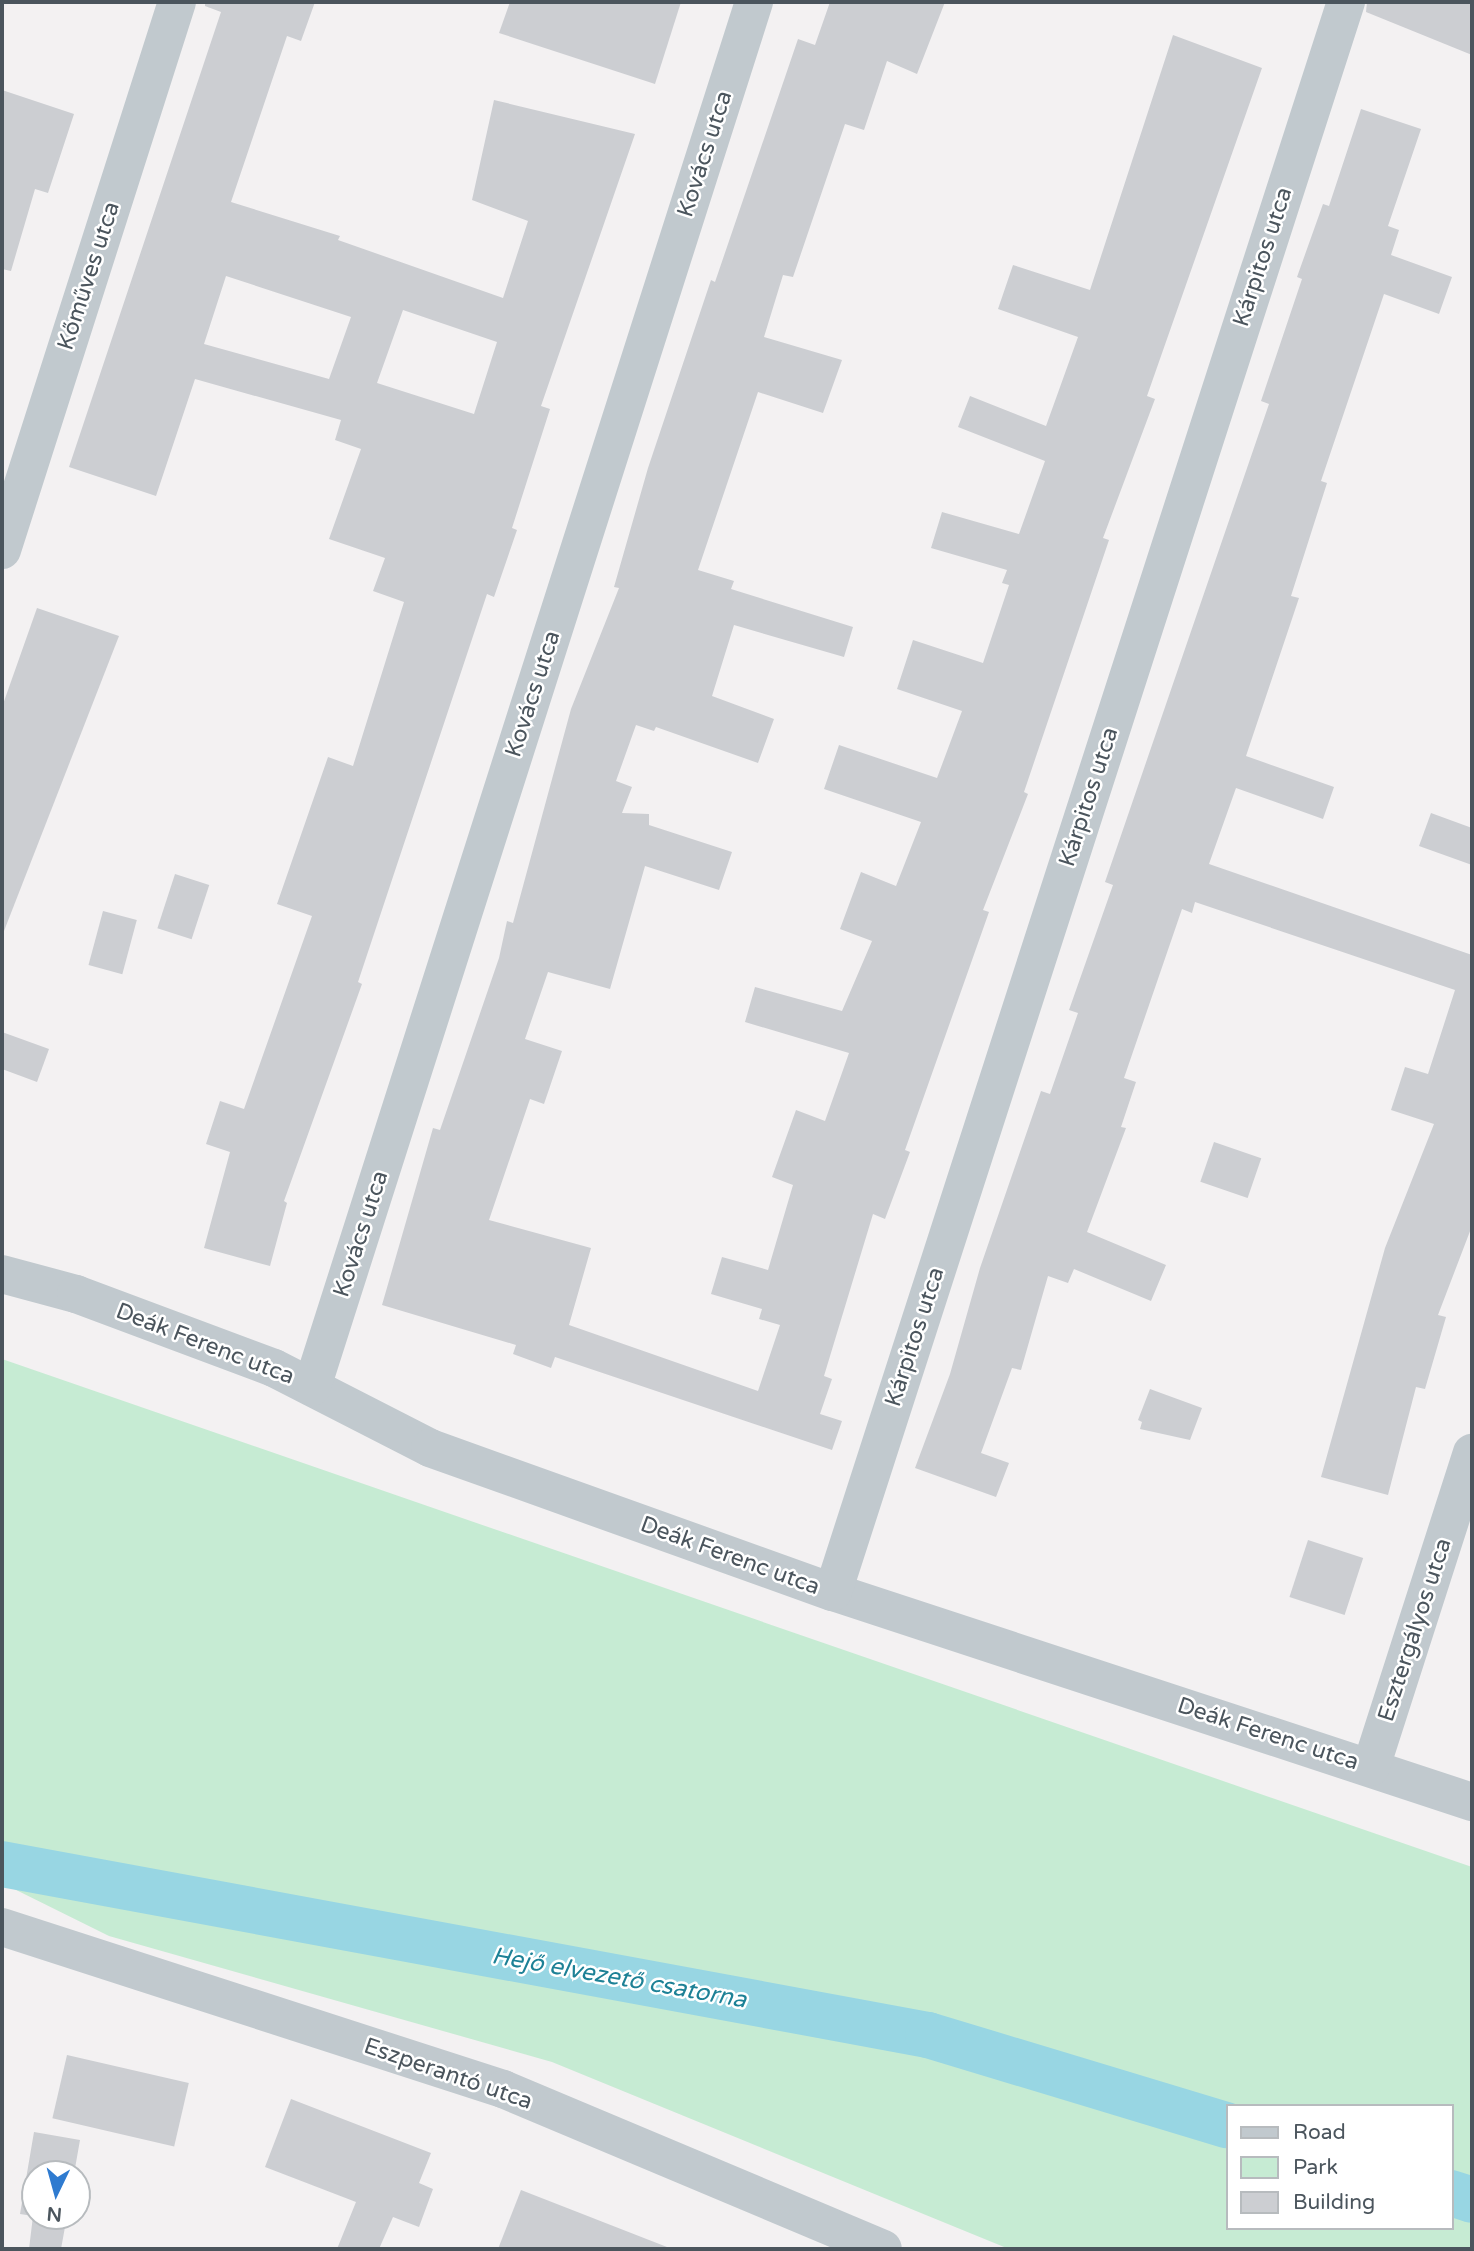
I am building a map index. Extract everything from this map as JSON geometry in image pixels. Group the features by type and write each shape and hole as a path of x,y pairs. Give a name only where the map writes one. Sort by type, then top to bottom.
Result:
{"street":[{"name":"Kőműves utca","path":"2,550 177,2"},
{"name":"Kovács utca","path":"312,1387 754,2"},
{"name":"Kárpitos utca","path":"833,1592 1346,2"},
{"name":"Deák Ferenc utca","path":"2,1273 76,1294 312,1387 430,1448 833,1592 1472,1802"},
{"name":"Esztergályos utca","path":"1371,1768 1472,1453"},
{"name":"Eszperantó utca","path":"2,1927 503,2089 883,2249"}],"green space":[{"path":"2,1359 1472,1867 1472,2249 1009,2249 552,2062 109,1936 2,1883"}],"building":[{"path":"205,2 315,2 301,41 287,36 231,202 340,236 338,240 503,298 528,221 472,200 494,100 635,134 541,406 550,409 512,528 517,530 494,597 487,594 358,982 362,984 284,1201 287,1203 270,1266 204,1248 230,1152 206,1144 220,1101 244,1109 312,916 277,904 328,757 353,766 404,602 373,591 385,558 329,539 361,449 335,440 341,420 195,379 156,496 69,467 221,12 205,6","holes":["226,276 351,317 329,379 204,344","403,310 497,342 474,414 377,383"]},
{"path":"510,2 681,2 655,84 499,33"},
{"path":"830,2 945,2 917,74 887,61 864,130 845,124 793,277 783,275 764,337 842,360 823,413 758,392 698,570 734,581 731,589 853,627 844,657 734,625 712,696 774,719 758,763 656,727 654,731 636,725 616,781 632,787 622,813 649,814 649,825 732,852 719,890 645,866 610,989 548,972 525,1039 562,1051 544,1104 530,1099 489,1220 591,1248 569,1325 758,1391 780,1325 759,1319 762,1309 711,1294 722,1257 768,1270 793,1185 772,1177 796,1110 825,1121 849,1053 745,1022 755,987 842,1011 872,941 840,929 861,872 896,886 921,822 824,789 839,745 937,778 962,711 897,689 913,640 983,663 1009,585 1002,583 1007,570 931,548 942,512 1019,534 1045,461 958,427 970,396 1046,426 1078,337 998,309 1013,265 1090,290 1173,35 1262,68 1147,396 1155,399 1103,538 1109,540 1024,792 1028,794 983,910 989,912 905,1150 910,1152 885,1219 873,1214 824,1376 832,1379 820,1414 842,1421 832,1450 555,1357 551,1368 513,1354 516,1345 382,1305 433,1128 440,1130 499,958 507,921 513,923 571,709 619,588 614,587 648,468 711,280 715,282 798,39 815,45"},
{"path":"1367,2 1472,2 1472,55 1366,12"},
{"path":"2,90 74,114 48,193 35,189 11,271 2,269"},
{"path":"1361,109 1421,129 1388,226 1399,230 1391,255 1452,277 1439,314 1384,294 1321,481 1327,483 1291,596 1299,598 1246,756 1334,787 1323,819 1236,788 1209,864 1472,955 1472,1226 1438,1315 1446,1317 1425,1389 1416,1387 1388,1495 1321,1477 1385,1248 1434,1124 1391,1110 1405,1067 1428,1074 1455,990 1195,902 1192,913 1182,909 1124,1078 1136,1082 1121,1127 1126,1128 1087,1232 1166,1265 1151,1301 1074,1269 1068,1283 1048,1276 1021,1370 1012,1368 981,1453 1009,1463 996,1497 915,1468 950,1374 980,1268 1041,1091 1050,1094 1078,1013 1069,1010 1113,885 1105,882 1269,404 1261,401 1302,279 1297,277 1323,204 1329,206"},
{"path":"37,608 119,636 4,931 2,707"},
{"path":"1431,813 1472,828 1472,865 1419,846"},
{"path":"175,874 209,885 192,939 157,928"},
{"path":"103,911 137,920 122,974 89,965"},
{"path":"2,1032 49,1049 37,1082 2,1069"},
{"path":"1214,1142 1261,1158 1248,1198 1200,1182"},
{"path":"1150,1389 1202,1408 1190,1440 1140,1429 1142,1422 1138,1420"},
{"path":"1308,1540 1363,1558 1345,1615 1289,1597"},
{"path":"67,2055 189,2083 174,2146 52,2118"},
{"path":"291,2099 431,2153 419,2183 433,2189 419,2227 393,2217 379,2249 337,2249 356,2202 265,2167"},
{"path":"34,2132 80,2140 76,2160 29,2160"},
{"path":"521,2190 667,2247 498,2249"},
{"path":"31,2230 64,2230 61,2249 29,2249"}],"waterway":[{"name":"Hejő elvezető csatorna","path":"2,1864 928,2035 1226,2125"},
{"name":"Hejő elvezető csatorna","path":"1453,2194 1472,2200"}]}
